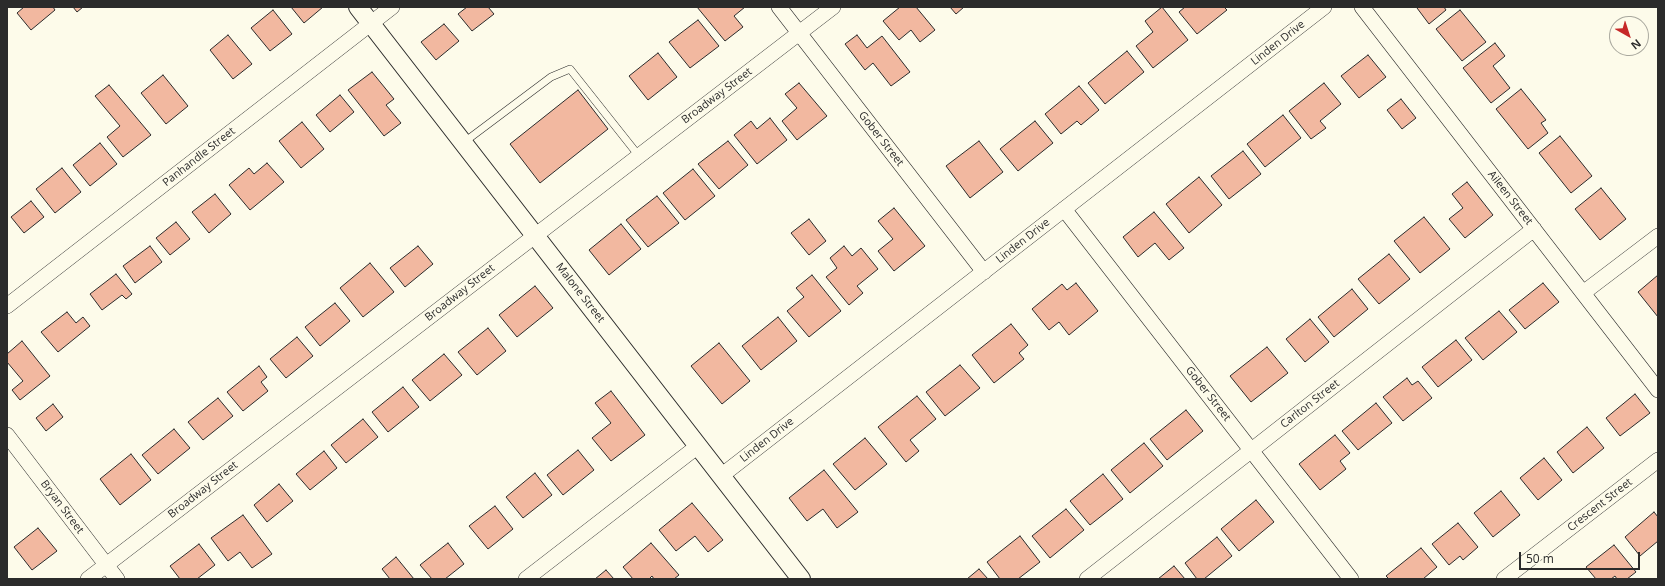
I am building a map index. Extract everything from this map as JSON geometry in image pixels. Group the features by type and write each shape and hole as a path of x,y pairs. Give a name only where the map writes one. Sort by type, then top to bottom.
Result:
{"street":[{"name":"Malone Street","path":"358,7 801,579"},
{"name":"Panhandle Street","path":"7,306 392,7"},
{"name":"Gober Street","path":"779,7 984,272"},
{"name":"Broadway Street","path":"88,579 833,7"},
{"name":"Linden Drive","path":"721,476 1324,7"},
{"name":"Aileen Street","path":"1362,7 1658,390"},
{"name":"Gober Street","path":"1064,209 1351,579"},
{"name":"Carlton Street","path":"1087,579 1534,229"},
{"path":"1583,293 1658,236"},
{"name":"Bryan Street","path":"7,435 117,579"},
{"path":"526,579 698,446"},
{"name":"Crescent Street","path":"1504,579 1658,460"}],"lane":[{"path":"463,143 551,77 570,69 639,156"}],"building":[{"path":"24,7 53,7 55,10 31,30 17,13"},
{"path":"73,7 83,7 77,12"},
{"path":"291,7 323,7 304,23"},
{"path":"467,7 488,7 494,14 472,31 458,14"},
{"path":"697,7 745,7 734,16 743,27 725,41"},
{"path":"900,7 916,7 935,30 920,42 911,30 899,40 883,21"},
{"path":"950,7 964,7 956,14"},
{"path":"1162,7 1188,40 1153,68 1136,46 1153,32 1145,21"},
{"path":"1185,7 1224,7 1227,10 1197,34 1179,12"},
{"path":"1444,7 1446,10 1429,24 1417,8"},
{"path":"273,10 292,34 270,51 251,28"},
{"path":"1460,10 1486,42 1462,61 1436,29"},
{"path":"698,20 719,46 690,68 669,42"},
{"path":"444,24 459,41 436,60 421,42"},
{"path":"228,35 252,64 233,79 210,50"},
{"path":"857,35 867,48 882,36 910,72 891,86 873,63 865,70 845,44"},
{"path":"1495,43 1505,56 1493,66 1510,88 1491,103 1463,68"},
{"path":"1127,51 1144,72 1105,104 1088,83"},
{"path":"658,53 677,77 648,100 629,76"},
{"path":"1368,55 1386,77 1359,98 1341,76"},
{"path":"372,72 394,99 386,105 401,123 384,136 348,90"},
{"path":"163,75 188,106 166,124 141,93"},
{"path":"799,83 827,116 797,140 782,121 797,108 785,94"},
{"path":"1324,83 1341,104 1320,121 1326,128 1311,139 1289,111"},
{"path":"109,85 151,135 123,157 107,137 120,126 95,96"},
{"path":"1079,86 1099,110 1081,125 1077,121 1061,134 1045,114"},
{"path":"1521,89 1546,120 1541,123 1548,133 1528,149 1496,109"},
{"path":"578,90 608,129 540,183 510,144"},
{"path":"340,95 354,112 330,132 316,115"},
{"path":"1401,99 1416,118 1402,129 1387,110"},
{"path":"1283,115 1301,138 1265,167 1247,144"},
{"path":"770,118 787,140 757,164 734,135 751,121 757,129"},
{"path":"1035,121 1053,143 1018,171 1000,149"},
{"path":"302,122 324,149 301,168 279,141"},
{"path":"1560,136 1592,176 1571,193 1539,153"},
{"path":"728,141 748,165 719,189 698,164"},
{"path":"979,141 1003,172 970,198 946,166"},
{"path":"100,143 117,164 90,186 73,165"},
{"path":"1243,151 1261,174 1229,199 1211,176"},
{"path":"267,163 284,182 250,210 229,185 249,168 254,174"},
{"path":"62,168 81,192 55,213 36,189"},
{"path":"693,169 715,196 685,220 663,193"},
{"path":"1199,177 1222,205 1189,233 1166,204"},
{"path":"1467,182 1493,215 1465,238 1449,219 1463,208 1452,194"},
{"path":"1601,188 1626,219 1600,240 1575,209"},
{"path":"215,194 231,214 209,233 192,212"},
{"path":"657,196 679,223 648,247 626,220"},
{"path":"31,201 44,217 24,233 11,217"},
{"path":"894,208 925,246 894,271 878,251 893,239 878,221"},
{"path":"1154,212 1184,248 1169,260 1155,243 1138,257 1123,237"},
{"path":"1424,217 1450,249 1420,273 1394,241"},
{"path":"809,219 826,241 809,255 791,233"},
{"path":"176,222 190,239 170,255 156,238"},
{"path":"621,224 641,249 609,275 589,250"},
{"path":"150,246 162,262 135,283 123,266"},
{"path":"418,246 433,264 405,287 390,268"},
{"path":"844,246 852,256 861,248 878,269 857,286 863,293 849,305 826,277 837,268 830,258"},
{"path":"1389,254 1410,279 1379,304 1358,279"},
{"path":"370,263 394,292 363,317 340,288"},
{"path":"116,274 132,294 126,299 122,295 102,310 90,294"},
{"path":"812,275 841,311 809,337 787,311 804,297 796,288"},
{"path":"1658,275 1658,317 1638,292"},
{"path":"1076,283 1098,311 1069,335 1059,322 1049,330 1032,309 1062,284 1067,290"},
{"path":"1543,283 1559,302 1525,329 1509,310"},
{"path":"535,286 553,308 517,337 499,315"},
{"path":"1352,289 1368,309 1334,337 1318,317"},
{"path":"335,303 350,321 320,346 305,327"},
{"path":"1499,311 1517,332 1483,360 1465,338"},
{"path":"67,312 76,323 83,317 90,326 58,352 41,332"},
{"path":"778,317 797,341 761,370 742,346"},
{"path":"1310,319 1329,342 1305,362 1286,339"},
{"path":"1011,324 1028,345 1019,353 1024,359 994,383 972,355"},
{"path":"488,328 506,351 477,375 458,352"},
{"path":"297,337 313,356 286,378 270,359"},
{"path":"1456,340 1472,360 1438,387 1422,367"},
{"path":"22,341 50,376 20,400 12,390 23,381 7,362 7,354"},
{"path":"719,343 750,381 722,404 691,366"},
{"path":"1267,347 1288,373 1251,402 1230,376"},
{"path":"444,354 462,375 430,401 412,380"},
{"path":"960,365 980,388 945,416 926,392"},
{"path":"259,366 267,377 261,382 268,391 243,411 227,392"},
{"path":"1407,378 1412,385 1418,381 1432,398 1403,421 1383,397"},
{"path":"403,387 419,407 388,432 372,412"},
{"path":"611,391 645,435 611,461 592,438 611,423 595,403"},
{"path":"1635,394 1650,413 1620,436 1606,418"},
{"path":"917,396 936,419 910,440 919,451 906,462 878,427"},
{"path":"218,398 233,416 203,440 188,422"},
{"path":"1376,403 1392,423 1358,450 1342,431"},
{"path":"53,404 63,417 46,431 36,418"},
{"path":"1186,410 1203,431 1167,460 1150,439"},
{"path":"363,419 378,437 346,463 331,445"},
{"path":"1587,427 1604,448 1573,473 1557,452"},
{"path":"174,429 190,448 158,474 142,455"},
{"path":"1335,435 1350,453 1340,461 1346,469 1320,490 1299,464"},
{"path":"865,438 887,464 855,490 833,464"},
{"path":"1144,443 1163,466 1130,493 1111,470"},
{"path":"578,450 594,470 563,495 547,475"},
{"path":"324,451 337,468 310,490 296,474"},
{"path":"131,454 151,480 120,505 100,479"},
{"path":"1544,458 1562,480 1538,500 1520,478"},
{"path":"824,470 858,512 837,528 823,509 807,521 789,498"},
{"path":"535,473 552,495 523,518 506,497"},
{"path":"1103,474 1123,499 1090,525 1070,501"},
{"path":"279,484 293,501 267,522 254,505"},
{"path":"1501,491 1520,515 1493,537 1474,513"},
{"path":"1256,500 1274,522 1239,551 1221,529"},
{"path":"692,503 723,540 708,552 695,536 676,551 659,530"},
{"path":"495,506 513,529 488,549 469,526"},
{"path":"1066,509 1084,530 1050,558 1032,536"},
{"path":"1654,512 1658,517 1658,541 1640,556 1625,537"},
{"path":"243,515 272,554 252,568 240,552 228,561 211,538"},
{"path":"1458,523 1478,547 1463,560 1460,556 1449,565 1432,544"},
{"path":"38,528 57,551 32,570 14,547"},
{"path":"1020,536 1040,562 1018,579 1000,579 987,562"},
{"path":"1217,537 1232,556 1204,579 1197,579 1185,563"},
{"path":"448,543 464,564 445,579 432,579 420,565"},
{"path":"651,543 679,575 674,579 654,579 652,576 649,579 633,579 623,567"},
{"path":"199,544 215,565 197,579 180,579 170,566"},
{"path":"1614,545 1636,572 1627,579 1617,579 1615,576 1611,579 1596,579 1586,567"},
{"path":"1421,548 1437,567 1423,579 1389,579 1386,576"},
{"path":"396,557 414,579 390,579 382,569"},
{"path":"1174,566 1185,579 1158,579"},
{"path":"979,569 988,579 967,579"},
{"path":"606,570 614,579 595,579"}]}
